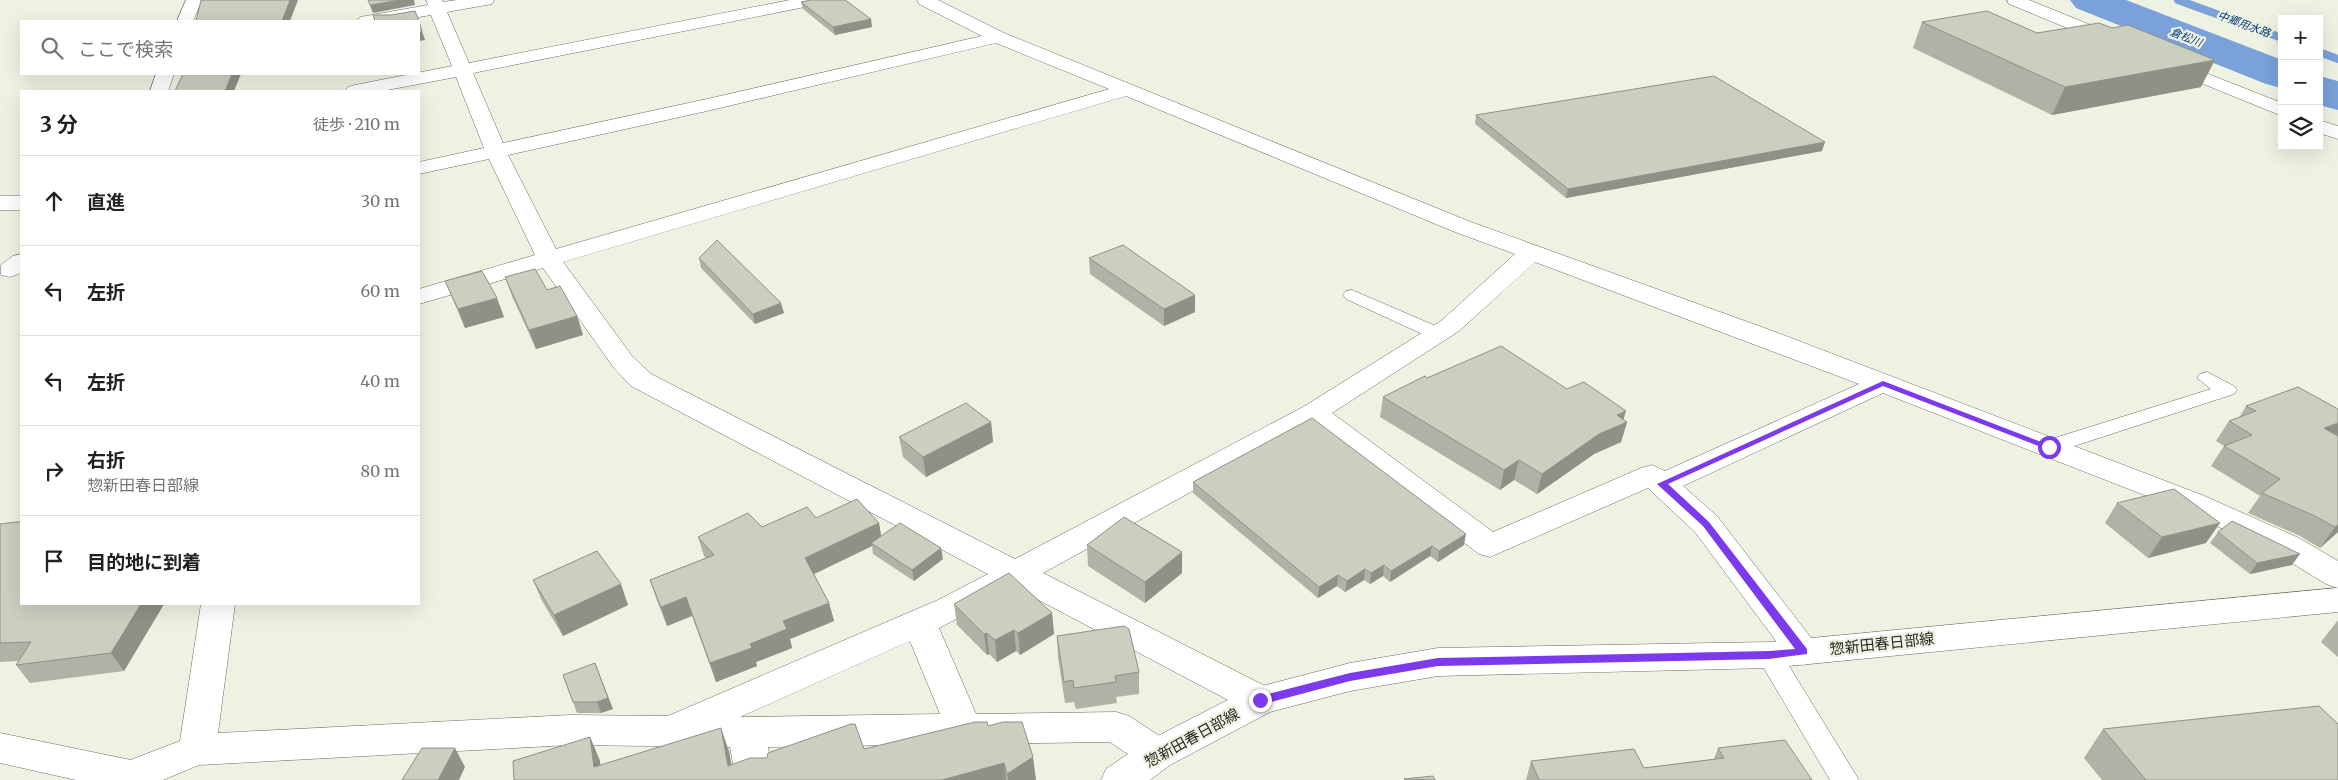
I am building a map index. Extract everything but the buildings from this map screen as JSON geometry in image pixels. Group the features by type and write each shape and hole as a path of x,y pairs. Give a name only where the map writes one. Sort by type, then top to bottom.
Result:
{"street":[{"path":"185,20 194,0"},
{"path":"370,20 435,4 486,0"},
{"path":"360,90 815,0"},
{"path":"925,0 998,37 1126,90 1270,146 1463,227 1883,383 2192,502 2288,546 2338,576"},
{"path":"2015,0 2130,48"},
{"path":"435,4 496,152 549,259 623,362 641,380 1013,574 1260,700"},
{"path":"420,168 998,37"},
{"path":"2157,59 2278,108"},
{"path":"159,90 165,75"},
{"path":"420,297 1126,90"},
{"path":"2323,127 2338,133"},
{"path":"0,203 20,202"},
{"path":"671,731 950,609 1314,413 1450,326 1532,252"},
{"path":"1662,484 1883,383"},
{"path":"1314,413 1490,546 1652,475 1706,524 1803,652"},
{"name":"惣新田春日部線","path":"1120,780 1157,754 1260,700 1350,677 1438,662 1769,655 2338,600"},
{"path":"197,750 218,605"},
{"path":"919,622 964,729"},
{"path":"0,748 134,778 197,750 570,730 746,732 1116,727 1157,754"},
{"path":"746,732 755,780"}],"lane":[{"path":"1352,295 1438,334"},
{"path":"2049,447 2227,390 2207,378"},
{"path":"1769,655 1845,780"}],"waterway":[{"name":"倉松川","path":"2090,0 2278,73"},
{"name":"中郷用水路","path":"2178,0 2278,37"},
{"name":"中郷用水路","path":"2323,53 2338,59"},
{"name":"倉松川","path":"2323,90 2338,96"}],"route":[{"path":"1260,700 1350,677 1438,662 1769,655 1803,652 1706,524 1662,484 1883,383 2049,447"}]}
